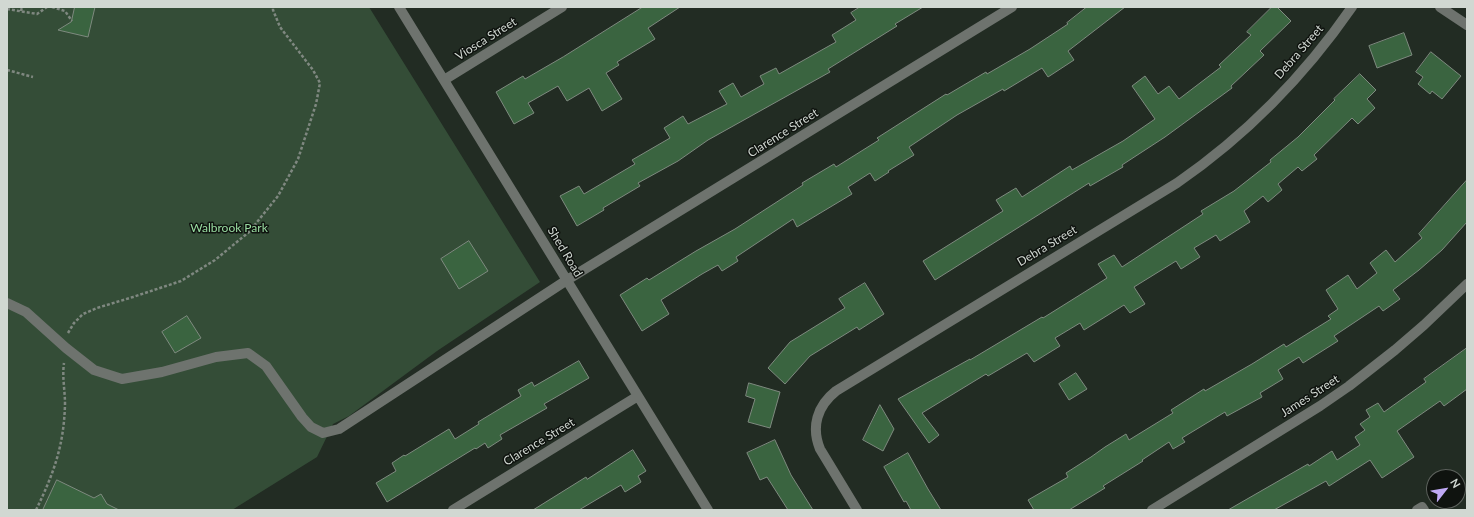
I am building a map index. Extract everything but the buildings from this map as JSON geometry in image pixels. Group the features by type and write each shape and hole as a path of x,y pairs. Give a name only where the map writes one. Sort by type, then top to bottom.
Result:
{"street":[{"name":"Shed Road","path":"399,7 708,510"},
{"name":"Viosca Street","path":"444,80 562,7"},
{"name":"Clarence Street","path":"7,303 26,312 66,348 94,370 122,379 162,372 216,357 248,353 266,366 302,417 311,427 323,433 339,429 351,423 567,280 1012,7"},
{"name":"Debra Street","path":"857,510 816,440 819,413 822,405 828,398 836,391 1177,183 1194,171 1230,142 1279,95 1308,63 1352,7"},
{"path":"1440,7 1467,25"},
{"name":"James Street","path":"1152,510 1320,406 1349,386 1372,369 1418,330 1467,284"},
{"name":"Clarence Street","path":"453,510 638,396"},
{"path":"1417,510 1422,507 1424,510"}],"path":[{"path":"21,11 22,7"},
{"path":"7,9 37,14 47,7"},
{"path":"52,7 65,11 72,21"},
{"path":"36,510 50,480 61,446 65,404 63,369 67,336 74,323 83,314 97,308 133,298 181,281 215,260 249,232 278,196 298,159 316,104 320,83 313,70 280,27 273,7"},
{"path":"7,70 33,76"}],"green space":[{"name":"Walbrook Park","path":"7,7 369,7 540,282 437,351 349,416 333,424 317,457 232,510 7,510"}]}
